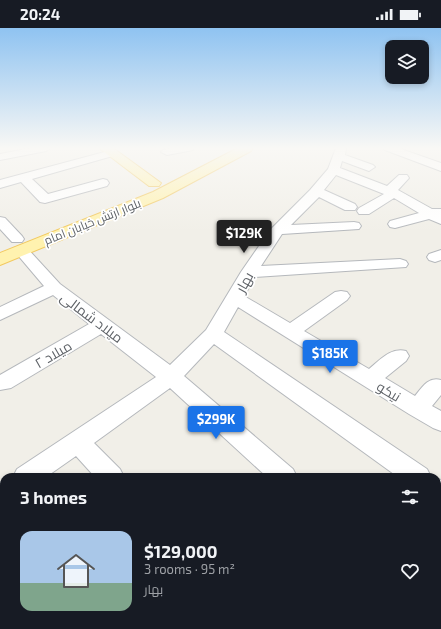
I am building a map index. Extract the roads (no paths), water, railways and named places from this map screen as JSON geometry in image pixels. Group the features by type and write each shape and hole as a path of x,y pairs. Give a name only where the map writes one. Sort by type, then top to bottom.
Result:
{"main road":[{"path":"144,176 154,183"},
{"name":"بلوار ارتش خیابان امام","path":"0,259 19,244 168,176"},
{"name":"بلوار ارتش خیابان امام","path":"0,246 19,244 158,195 194,176"}],"street":[{"path":"14,176 45,199 102,183"},
{"path":"0,184 27,176"},
{"name":"بهار","path":"32,473 171,376 213,334 249,272 278,230 320,187 327,176"},
{"path":"366,176 391,192 437,215"},
{"path":"364,211 391,192 402,178"},
{"path":"320,187 348,194"},
{"path":"320,187 350,207"},
{"path":"395,224 437,215"},
{"name":"میلاد شمالی","path":"0,221 54,288 171,376 280,473"},
{"path":"278,230 354,226"},
{"path":"249,272 400,264"},
{"path":"0,314 54,288"},
{"path":"290,332 341,296"},
{"name":"نیکو","path":"235,298 441,422"},
{"name":"میلاد ۲","path":"4,382 102,325"},
{"path":"213,334 412,473"},
{"path":"370,379 399,356"},
{"path":"418,408 436,386"},
{"path":"77,441 107,473"}]}
